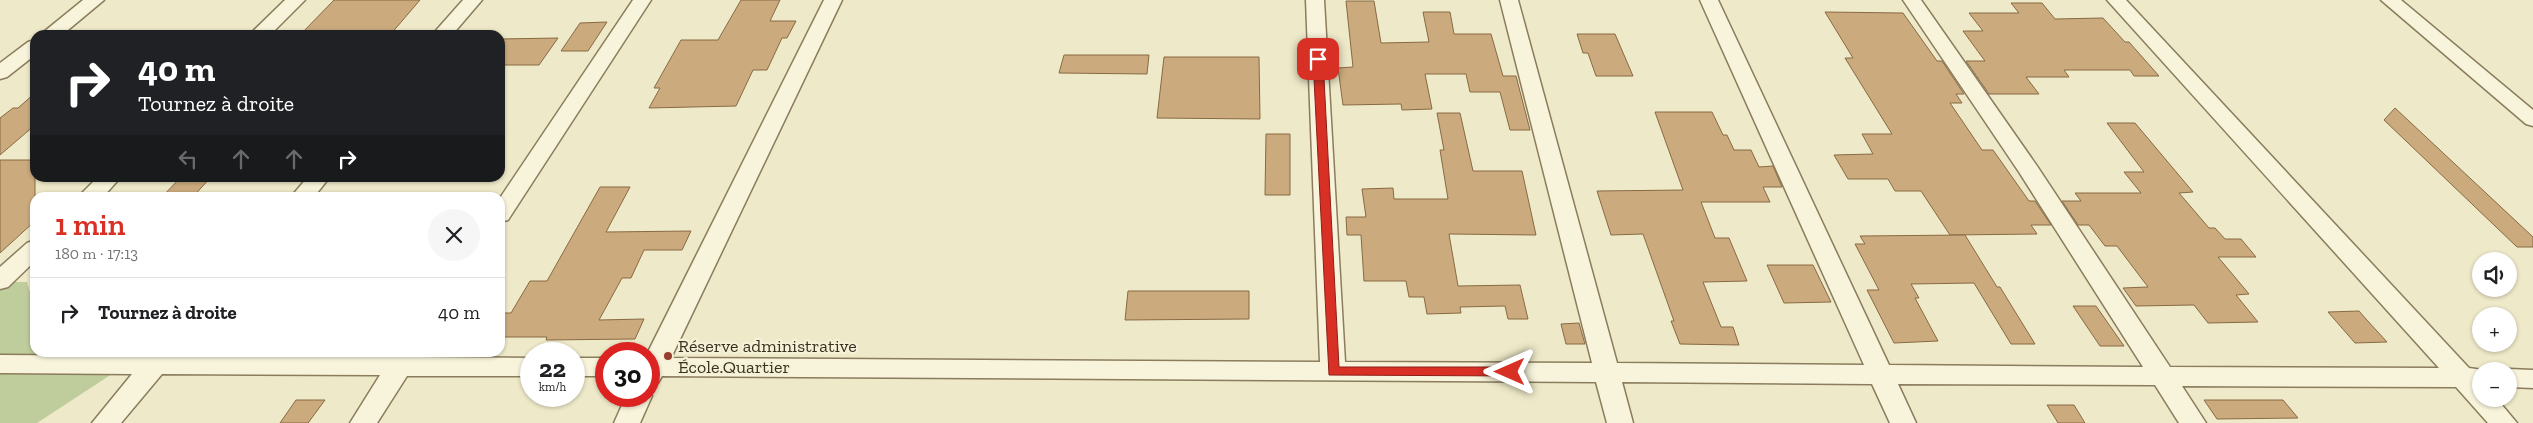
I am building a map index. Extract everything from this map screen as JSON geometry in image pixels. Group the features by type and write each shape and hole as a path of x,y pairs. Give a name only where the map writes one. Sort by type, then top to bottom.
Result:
{"street":[{"path":"56,30 95,0"},
{"path":"264,30 296,0"},
{"path":"446,30 473,0"},
{"path":"505,207 642,0"},
{"path":"660,350 833,0"},
{"path":"1315,0 1333,371"},
{"path":"1509,0 1620,423"},
{"path":"1709,0 1902,423"},
{"path":"1912,0 2029,170 2193,423"},
{"path":"2116,0 2472,378"},
{"path":"2390,0 2533,120"},
{"path":"0,73 30,50"},
{"path":"94,192 105,182"},
{"path":"306,192 315,182"},
{"path":"0,281 30,253"},
{"path":"105,423 161,358"},
{"path":"0,364 161,358 405,359 520,366"},
{"path":"363,423 405,359"},
{"path":"660,370 1333,371 2472,378"},
{"path":"2517,378 2533,378"},
{"path":"627,423 634,407"},
{"path":"2490,407 2504,423"}],"green space":[{"path":"27,282 30,292 30,357 138,357 37,423 0,423 0,284"}],"building":[{"path":"334,0 420,0 394,30 305,30"},
{"path":"741,0 780,0 770,21 796,21 787,38 782,38 767,70 753,70 736,106 649,108 660,88 654,88 681,40 718,40"},
{"path":"1346,1 1374,1 1381,43 1429,42 1423,12 1450,12 1454,34 1491,34 1503,76 1516,76 1530,130 1510,130 1500,92 1470,92 1466,74 1425,74 1432,109 1402,110 1401,104 1343,105 1338,68 1353,67"},
{"path":"2011,3 2042,3 2055,19 2103,18 2125,42 2129,42 2159,76 2134,76 2130,70 2064,70 2069,77 2026,77 2039,94 1989,94 1966,61 1985,61 1963,31 1983,31 1969,13 2019,13"},
{"path":"1825,12 1903,13 1937,61 1942,61 1964,94 1956,94 1962,103 1950,103 1982,150 1993,150 2029,201 2035,201 2051,225 2031,225 2037,234 1950,235 1921,191 1895,191 1888,179 1848,179 1834,155 1873,154 1862,134 1892,134 1845,58 1853,58"},
{"path":"607,22 588,51 561,51 580,23"},
{"path":"1577,34 1615,34 1633,76 1596,76 1588,53 1583,53"},
{"path":"558,38 539,65 505,65 505,39"},
{"path":"1064,55 1149,55 1147,74 1059,73"},
{"path":"1164,57 1259,57 1260,119 1157,118"},
{"path":"30,97 30,129 0,155 0,118 13,108 18,108"},
{"path":"2395,108 2533,237 2533,247 2517,247 2384,120"},
{"path":"1655,112 1712,112 1723,135 1727,135 1734,150 1751,150 1759,167 1773,166 1782,187 1763,187 1770,202 1701,202 1715,238 1729,238 1747,281 1703,282 1721,327 1733,327 1739,345 1680,344 1671,321 1674,321 1643,234 1611,235 1597,191 1683,190"},
{"path":"1437,113 1460,113 1473,171 1522,171 1536,235 1449,234 1458,286 1520,285 1528,319 1508,319 1505,306 1460,307 1461,313 1427,314 1424,297 1409,297 1406,281 1364,281 1361,235 1347,235 1346,217 1366,217 1362,189 1393,188 1394,199 1448,199 1440,150 1444,150"},
{"path":"2107,123 2135,123 2193,192 2179,193 2209,228 2215,228 2225,239 2241,239 2256,257 2218,257 2249,294 2236,295 2258,322 2208,323 2194,305 2136,306 2123,288 2148,287 2117,246 2105,246 2089,225 2078,225 2062,201 2081,201 2075,193 2141,193 2124,172 2144,172"},
{"path":"1266,134 1290,134 1290,195 1265,195"},
{"path":"0,160 30,160 30,182 35,182 35,192 30,192 30,226 0,253"},
{"path":"176,182 206,182 197,192 167,192"},
{"path":"600,187 630,187 606,232 691,231 682,250 644,250 631,278 622,278 599,320 644,319 635,339 546,340 547,337 505,337 505,313 511,313 530,281 547,281"},
{"path":"1965,235 2035,344 2011,344 1974,283 1911,284 1919,298 1915,298 1938,341 1894,343 1867,290 1879,290 1855,244 1865,244 1860,236"},
{"path":"1767,265 1813,265 1831,302 1784,303"},
{"path":"1128,291 1249,291 1249,319 1125,320"},
{"path":"2073,306 2096,306 2124,346 2100,346"},
{"path":"2359,311 2387,342 2355,343 2328,312"},
{"path":"1579,323 1585,344 1566,344 1561,324"},
{"path":"296,400 325,400 308,423 280,423"},
{"path":"2204,400 2283,400 2298,418 2217,419"},
{"path":"2047,405 2074,405 2085,423 2058,423"}],"place":[{"name":"Réserve administrative École.Quartier","path":"668,356"}],"route":[{"path":"1318,59 1333,371 1510,372"}]}
